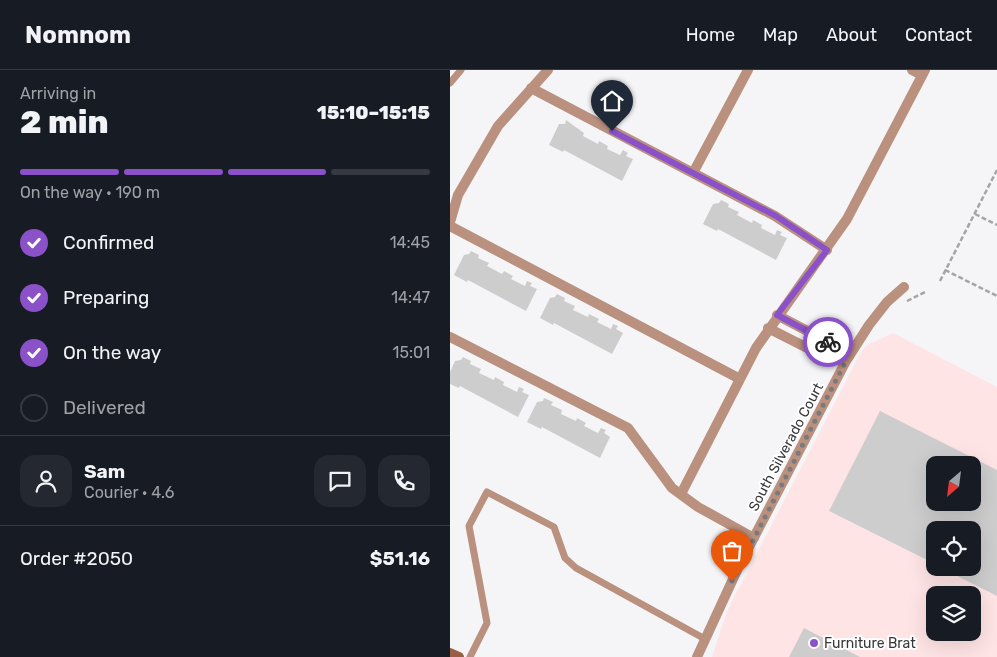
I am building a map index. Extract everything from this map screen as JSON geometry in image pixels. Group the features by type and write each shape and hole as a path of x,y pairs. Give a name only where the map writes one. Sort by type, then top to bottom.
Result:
{"main road":[{"path":"450,652 459,657"}],"street":[{"path":"548,70 498,126 458,195 450,224 740,379"},
{"path":"693,173 748,70"},
{"path":"681,494 768,328 827,250 847,219 924,73 912,70"},
{"path":"532,88 776,216 827,250"},
{"name":"South Silverado Court","path":"697,657 754,538 846,361 869,325 887,302 904,287"},
{"path":"777,315 832,344 846,361"},
{"path":"768,328 825,358 846,361"},
{"path":"450,337 628,428 672,488 698,507 754,538"}],"lane":[{"path":"450,83 460,70"},
{"path":"470,657 487,623 469,526 487,492 554,527 565,558 576,568 705,639"}],"path":[{"path":"940,281 997,170"},
{"path":"975,214 997,225"},
{"path":"946,270 997,296"},
{"path":"902,304 925,292"}],"shaded area":[{"path":"893,333 997,387 997,657 712,657 727,611 862,350 867,345"}],"building":[{"path":"566,120 584,133 583,136 598,144 599,141 608,146 607,149 620,155 623,150 628,153 626,156 633,159 622,181 564,150 563,152 549,145 559,124 565,124"},
{"path":"721,200 729,204 728,207 739,212 737,215 752,223 753,220 762,225 761,228 775,235 777,230 782,232 780,235 787,238 776,260 718,229 717,231 703,224 713,204 719,203"},
{"path":"471,251 479,255 478,258 489,263 487,266 502,274 504,271 513,276 511,279 525,286 527,281 532,283 530,286 537,289 526,311 468,280 467,282 454,275 464,255 469,254"},
{"path":"557,294 565,298 564,301 575,306 573,310 588,317 589,314 599,319 597,322 611,329 613,324 618,326 616,329 623,333 612,354 554,323 553,325 540,318 550,298 555,297"},
{"path":"463,357 471,361 470,364 481,369 479,373 494,380 495,377 504,382 503,385 517,392 519,387 524,389 522,392 529,395 518,417 460,386 459,388 450,384 450,372 455,361 461,360"},
{"path":"544,398 553,402 551,405 562,410 561,414 576,421 577,418 586,423 584,426 598,433 601,428 606,430 604,433 610,437 600,458 542,427 541,429 527,422 537,402 543,401"},
{"path":"880,411 969,456 926,456 926,511 981,511 981,462 997,470 997,596 981,588 981,586 977,586 957,576 981,576 981,521 926,521 926,560 829,511"},
{"name":"Furniture Brat","path":"804,628 860,657 789,657"}],"way so far":[{"path":"732,581 846,361 832,344 828,342"}],"place":[{"name":"Furniture Brat","path":"814,643"}],"route":[{"path":"612,131 776,216 827,250 777,315 828,342"}]}
